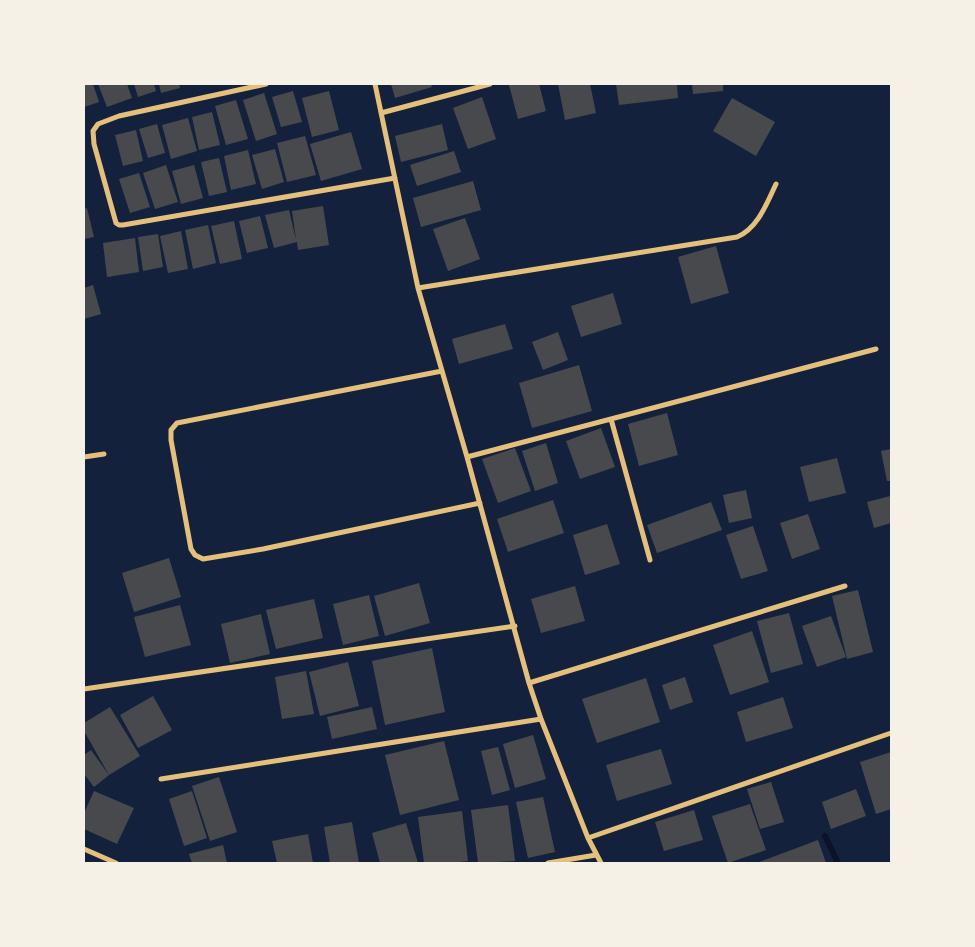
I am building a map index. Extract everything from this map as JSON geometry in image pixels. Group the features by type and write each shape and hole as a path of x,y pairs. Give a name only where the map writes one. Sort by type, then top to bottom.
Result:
{"street":[{"path":"266,84 119,116 98,124 93,131 94,144 116,223 123,225 394,178"},
{"path":"375,84 418,288 515,626 529,683 588,838 601,863"},
{"path":"381,114 490,84"},
{"path":"418,288 737,237 749,230 761,214 776,184"},
{"path":"467,457 876,349"},
{"path":"442,371 177,424 171,430 171,440 191,548 195,555 202,559 263,550 480,503"},
{"path":"611,419 650,560"},
{"path":"84,457 104,454"},
{"path":"529,683 845,586"},
{"path":"84,689 515,626"},
{"path":"161,779 542,719"},
{"path":"588,838 891,732"},
{"path":"84,849 116,863"},
{"path":"548,863 596,855"}],"building":[{"path":"84,84 93,84 99,102 84,107"},
{"path":"98,84 127,84 132,98 107,107"},
{"path":"134,84 154,84 156,91 138,97"},
{"path":"159,84 179,84 180,88 161,93"},
{"path":"391,84 431,84 432,87 395,98"},
{"path":"539,84 546,111 518,119 509,85"},
{"path":"558,84 590,84 596,113 565,120"},
{"path":"616,84 677,84 678,98 619,105"},
{"path":"692,84 723,84 723,91 693,94"},
{"path":"293,91 302,122 281,127 272,97"},
{"path":"329,91 339,130 312,137 302,98"},
{"path":"264,93 277,134 256,141 243,100"},
{"path":"482,97 496,139 468,149 453,108"},
{"path":"732,98 775,122 756,156 713,131"},
{"path":"236,100 248,139 226,145 215,106"},
{"path":"212,112 220,145 199,150 192,117"},
{"path":"188,118 197,151 171,159 162,125"},
{"path":"157,124 165,153 148,158 139,129"},
{"path":"442,124 448,150 401,162 395,136"},
{"path":"136,130 143,161 123,166 115,135"},
{"path":"351,132 362,169 321,181 310,144"},
{"path":"305,136 316,175 287,182 277,143"},
{"path":"275,149 284,182 262,189 252,155"},
{"path":"248,150 256,184 231,190 224,156"},
{"path":"454,151 461,172 417,186 410,165"},
{"path":"219,158 227,192 209,196 201,162"},
{"path":"166,165 178,202 155,209 143,173"},
{"path":"194,165 203,198 181,204 172,171"},
{"path":"139,173 150,207 130,213 119,179"},
{"path":"473,181 481,210 421,227 413,198"},
{"path":"323,206 329,245 298,250 297,242 274,248 265,215 289,210 296,240 292,211"},
{"path":"87,208 94,237 84,239 84,209"},
{"path":"260,216 268,248 247,253 239,221"},
{"path":"465,218 480,259 448,271 433,229"},
{"path":"234,221 242,259 220,264 211,226"},
{"path":"208,225 216,263 193,269 185,230"},
{"path":"181,231 188,269 168,273 160,236"},
{"path":"158,234 163,267 143,271 138,237"},
{"path":"135,238 139,272 107,277 103,243"},
{"path":"716,246 729,293 691,304 678,257"},
{"path":"93,285 101,314 84,319 84,288"},
{"path":"613,293 622,324 581,337 571,306"},
{"path":"505,324 513,349 459,364 452,339"},
{"path":"558,332 568,360 543,370 532,342"},
{"path":"579,365 592,411 532,428 519,383"},
{"path":"667,413 678,455 639,466 628,424"},
{"path":"601,428 615,467 580,479 566,441"},
{"path":"546,443 558,483 535,491 522,451"},
{"path":"515,448 531,491 498,503 482,459"},
{"path":"891,449 891,481 887,481 881,451"},
{"path":"837,458 846,493 809,502 800,467"},
{"path":"746,490 752,518 729,523 723,495"},
{"path":"890,496 891,523 874,528 867,502"},
{"path":"553,500 564,533 508,552 497,519"},
{"path":"711,502 722,530 657,553 647,525"},
{"path":"808,514 820,549 792,559 780,523"},
{"path":"607,524 620,564 585,575 573,535"},
{"path":"753,526 768,571 741,579 726,535"},
{"path":"169,558 181,597 134,612 122,573"},
{"path":"419,583 430,623 385,636 374,596"},
{"path":"575,586 585,621 541,633 531,599"},
{"path":"858,590 873,652 847,659 832,596"},
{"path":"369,595 379,636 343,645 333,604"},
{"path":"314,599 323,638 276,649 266,610"},
{"path":"180,605 191,645 145,657 134,617"},
{"path":"789,613 803,664 771,673 757,621"},
{"path":"261,614 270,654 230,663 221,624"},
{"path":"831,616 846,657 817,667 802,626"},
{"path":"752,631 769,682 730,695 713,645"},
{"path":"432,648 445,712 385,725 372,661"},
{"path":"348,662 359,706 320,716 309,672"},
{"path":"306,671 314,714 282,719 275,677"},
{"path":"685,677 693,702 670,710 662,685"},
{"path":"646,678 660,722 597,743 582,699"},
{"path":"153,696 172,730 138,748 120,715"},
{"path":"783,697 793,728 746,742 737,712"},
{"path":"110,707 140,756 109,775 84,731 84,723"},
{"path":"372,707 377,729 332,739 327,717"},
{"path":"533,735 546,779 515,788 503,744"},
{"path":"444,741 459,800 400,815 385,755"},
{"path":"498,747 510,790 492,795 481,751"},
{"path":"661,749 672,784 617,801 606,765"},
{"path":"91,750 109,775 94,787 84,774 84,755"},
{"path":"891,752 891,809 876,814 860,762"},
{"path":"219,777 237,832 210,841 192,786"},
{"path":"771,782 784,822 760,829 747,789"},
{"path":"856,789 866,816 831,829 822,802"},
{"path":"94,791 134,808 117,844 84,829 84,813"},
{"path":"192,791 207,838 184,846 169,799"},
{"path":"543,797 555,852 528,858 516,802"},
{"path":"750,804 766,850 728,863 712,816"},
{"path":"508,805 515,861 478,863 471,810"},
{"path":"694,810 703,840 664,851 655,822"},
{"path":"462,811 468,861 424,863 418,817"},
{"path":"352,822 359,863 330,863 324,827"},
{"path":"406,823 418,863 380,863 372,833"},
{"path":"308,834 313,863 277,863 272,841"},
{"path":"818,840 826,863 757,863"},
{"path":"223,845 227,863 192,863 189,854"}],"waterway":[{"path":"825,836 838,863"}]}
